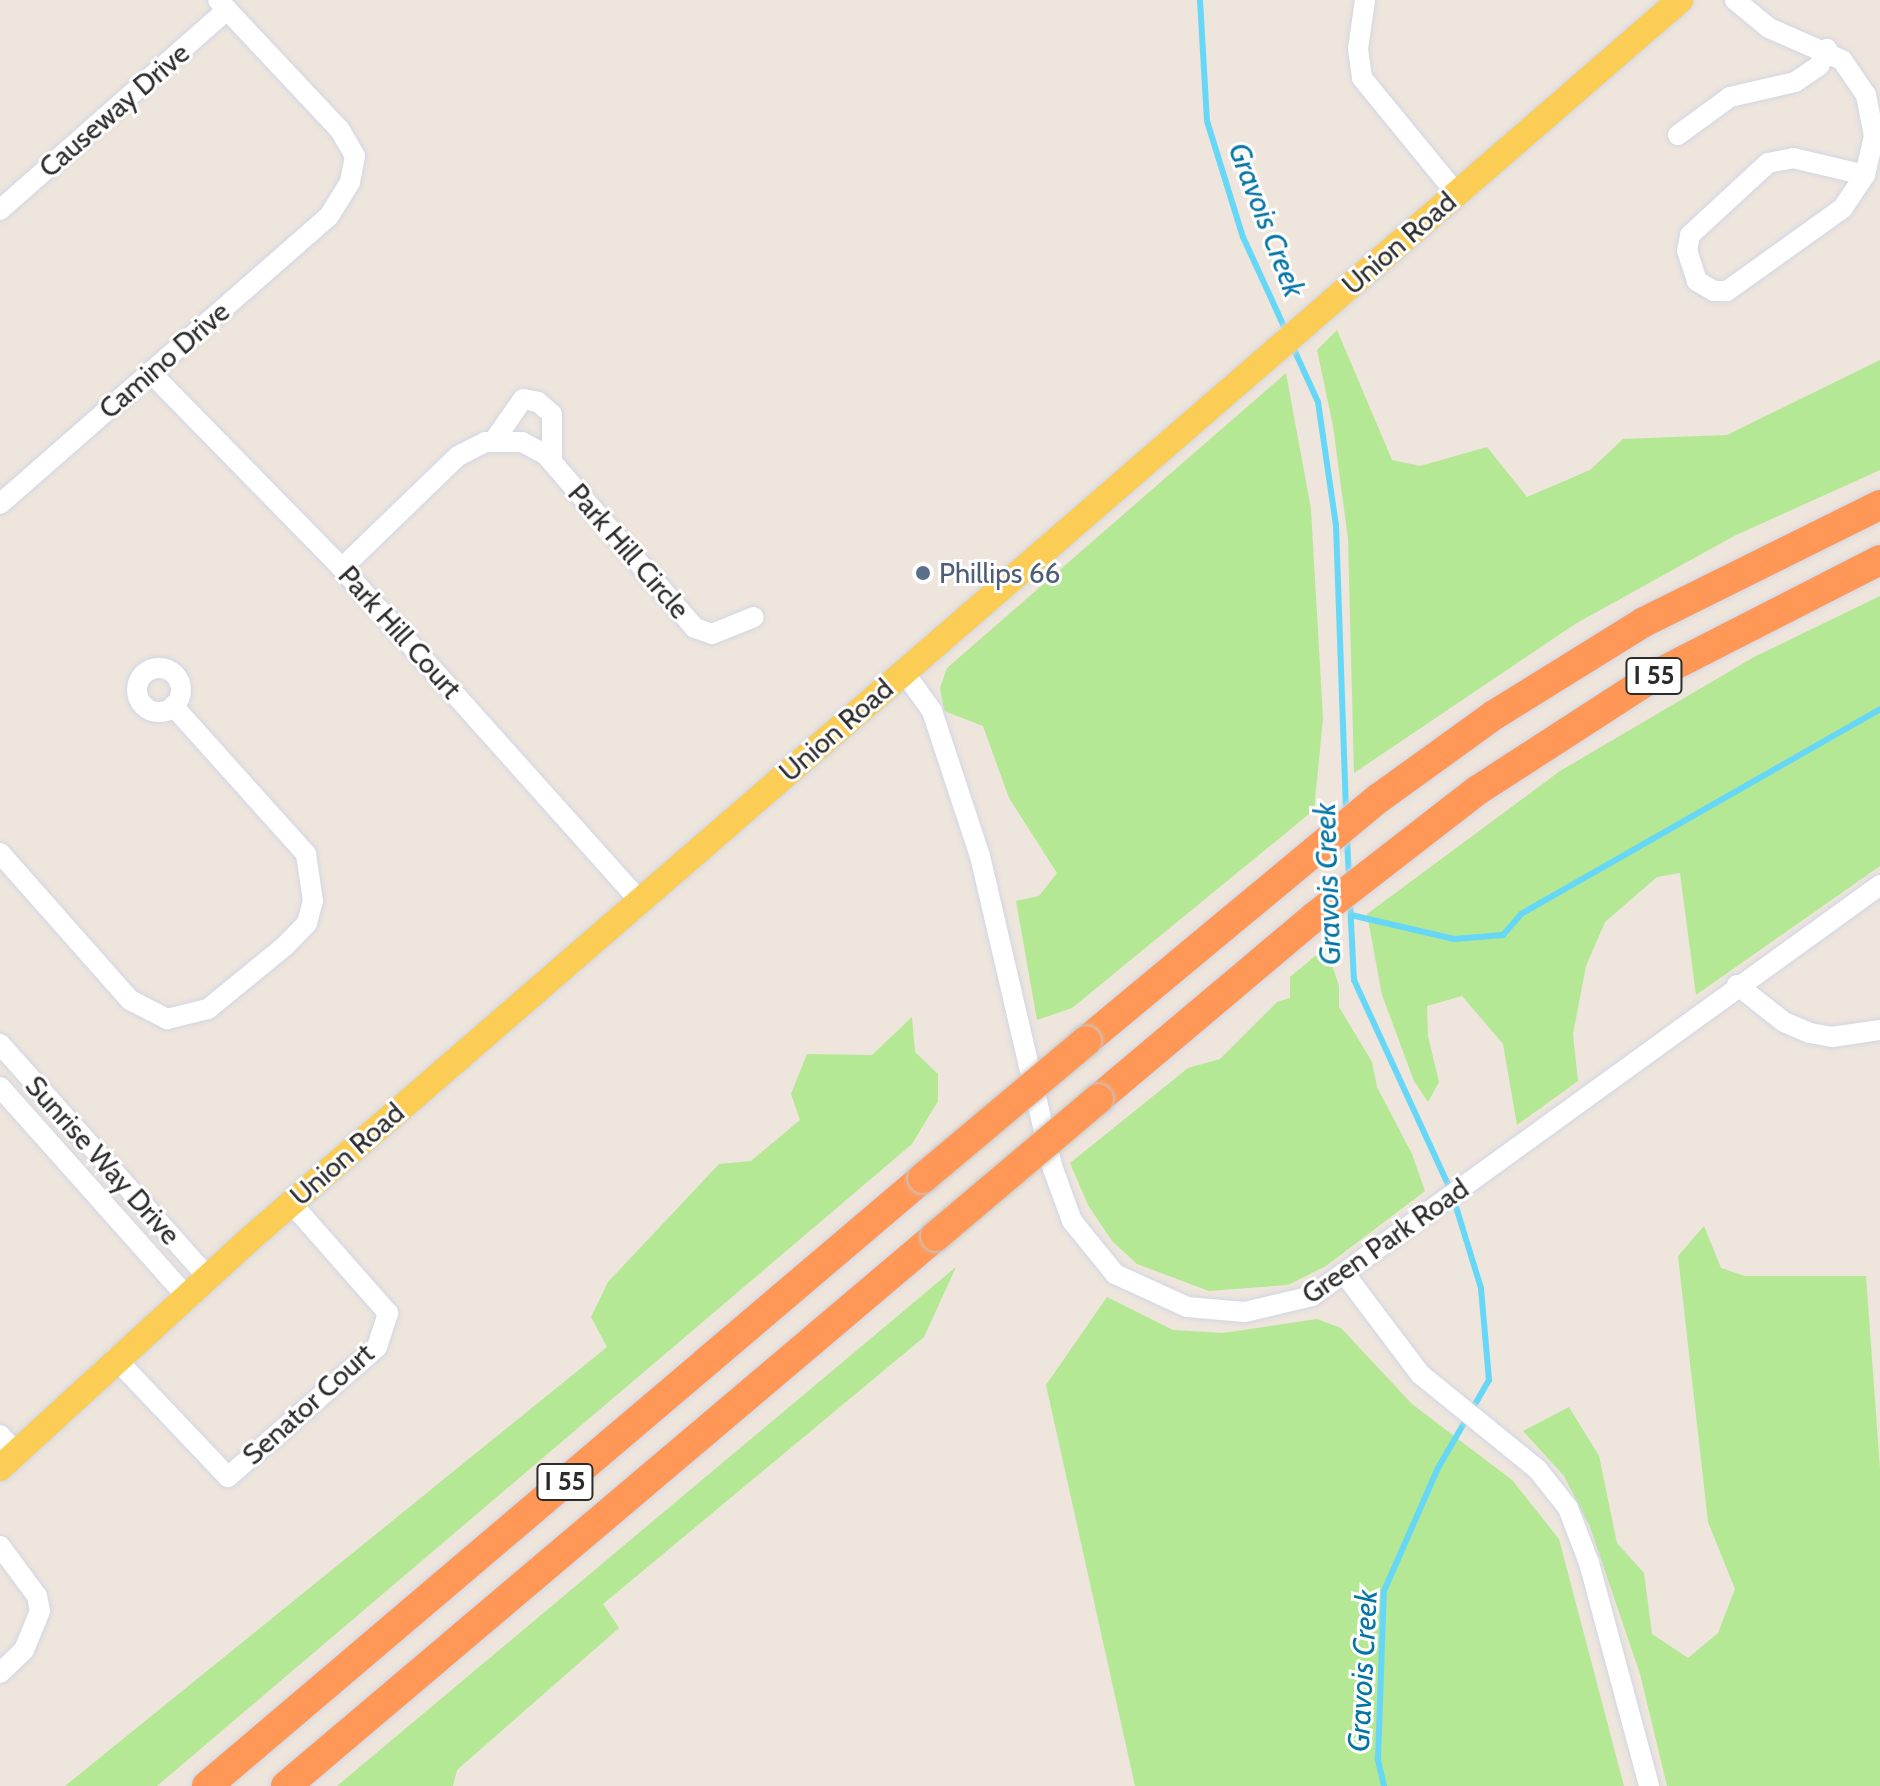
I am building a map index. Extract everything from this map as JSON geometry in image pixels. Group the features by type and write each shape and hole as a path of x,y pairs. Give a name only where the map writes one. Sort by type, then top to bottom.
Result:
{"highway":[{"name":"I 55","path":"207,1786 1256,898 1438,754 1644,622 1880,505"},
{"name":"I 55","path":"286,1786 1258,964 1443,817 1659,673 1880,560"}],"main road":[{"name":"Union Road","path":"5,1452 1680,0"}],"street":[{"path":"1365,0 1358,49 1362,78 1456,193"},
{"path":"1735,0 1769,28 1827,49 1856,75 1866,95 1874,136 1865,175 1843,208 1727,291 1714,291 1697,281 1687,251 1690,235 1768,163 1793,158 1865,175"},
{"name":"Causeway Drive","path":"0,210 222,5"},
{"name":"Camino Drive","path":"0,504 329,216 350,182 355,156 340,130 222,5"},
{"path":"1678,135 1730,97 1795,82 1819,66 1827,49"},
{"name":"Park Hill Court","path":"150,372 342,568 640,901"},
{"name":"Park Hill Circle","path":"493,442 523,399 538,402 552,414 552,462"},
{"path":"342,568 458,456 493,442"},
{"name":"Park Hill Circle","path":"493,442 522,442 552,462 695,628 712,634 754,617"},
{"name":"Green Park Road","path":"904,672 932,711 980,856 1052,1166 1085,1243 1134,1286 1187,1307 1220,1312 1294,1305 1344,1273 1737,985 1880,885"},
{"path":"0,853 130,1000 167,1019 191,1016 219,1000 285,946 307,923 313,901 306,854 173,706"},
{"path":"1737,985 1784,1022 1810,1033 1832,1037 1880,1030"},
{"name":"Sunrise Way Drive","path":"0,1044 207,1276"},
{"name":"Sunrise Way Drive","path":"0,1087 185,1295"},
{"name":"Senator Court","path":"115,1358 228,1477 377,1347 388,1313 291,1203"},
{"path":"1344,1273 1420,1374 1512,1448 1554,1487 1581,1538 1649,1786"},
{"path":"0,1546 37,1596 40,1611 24,1650 0,1673"}],"green space":[{"path":"1337,330 1392,460 1420,466 1487,447 1527,497 1590,470 1623,439 1727,435 1880,360 1880,470 1734,536 1575,624 1354,773 1348,539 1333,426 1317,350"},
{"path":"1286,373 1311,509 1323,719 1314,810 1072,1008 1037,1020 1016,901 1039,896 1057,873 1009,798 983,726 944,711 940,688 947,668"},
{"path":"1880,596 1880,866 1696,995 1680,873 1657,877 1605,922 1586,966 1573,1034 1578,1081 1517,1125 1503,1044 1462,996 1427,1006 1428,1036 1439,1082 1428,1102 1414,1081 1382,995 1367,914 1560,771 1754,657"},
{"path":"1326,947 1339,986 1339,1007 1372,1062 1377,1087 1412,1154 1425,1191 1326,1266 1288,1285 1209,1291 1137,1264 1112,1241 1088,1205 1070,1163 1188,1068 1220,1059 1277,1002 1290,998 1290,977"},
{"path":"912,1017 915,1052 938,1074 938,1101 912,1144 157,1786 65,1786 607,1347 591,1317 608,1282 719,1164 751,1161 800,1120 791,1094 807,1054 872,1055"},
{"path":"1704,1226 1721,1268 1745,1276 1866,1276 1880,1469 1880,1786 1667,1786 1640,1674 1590,1527 1564,1476 1523,1431 1569,1407 1599,1456 1617,1543 1644,1573 1652,1634 1688,1658 1718,1633 1735,1589 1708,1522 1678,1256"},
{"path":"956,1267 924,1337 603,1604 619,1628 457,1770 453,1786 337,1786"},
{"path":"1107,1297 1173,1330 1223,1333 1317,1319 1341,1328 1412,1404 1512,1480 1559,1539 1624,1786 1135,1786 1046,1385"}],"waterway":[{"name":"Gravois Creek","path":"1200,0 1207,121 1243,237 1286,331"},
{"name":"Gravois Creek","path":"1292,345 1318,402 1336,525 1346,811"},
{"path":"1351,915 1454,939 1503,935 1521,914 1880,709"},
{"name":"Gravois Creek","path":"1347,838 1349,879"},
{"name":"Gravois Creek","path":"1350,902 1354,980 1450,1189"},
{"name":"Gravois Creek","path":"1384,1786 1378,1759 1384,1591 1438,1468 1489,1380 1481,1288 1454,1200"}],"place":[{"name":"Phillips 66","path":"923,573"}]}
